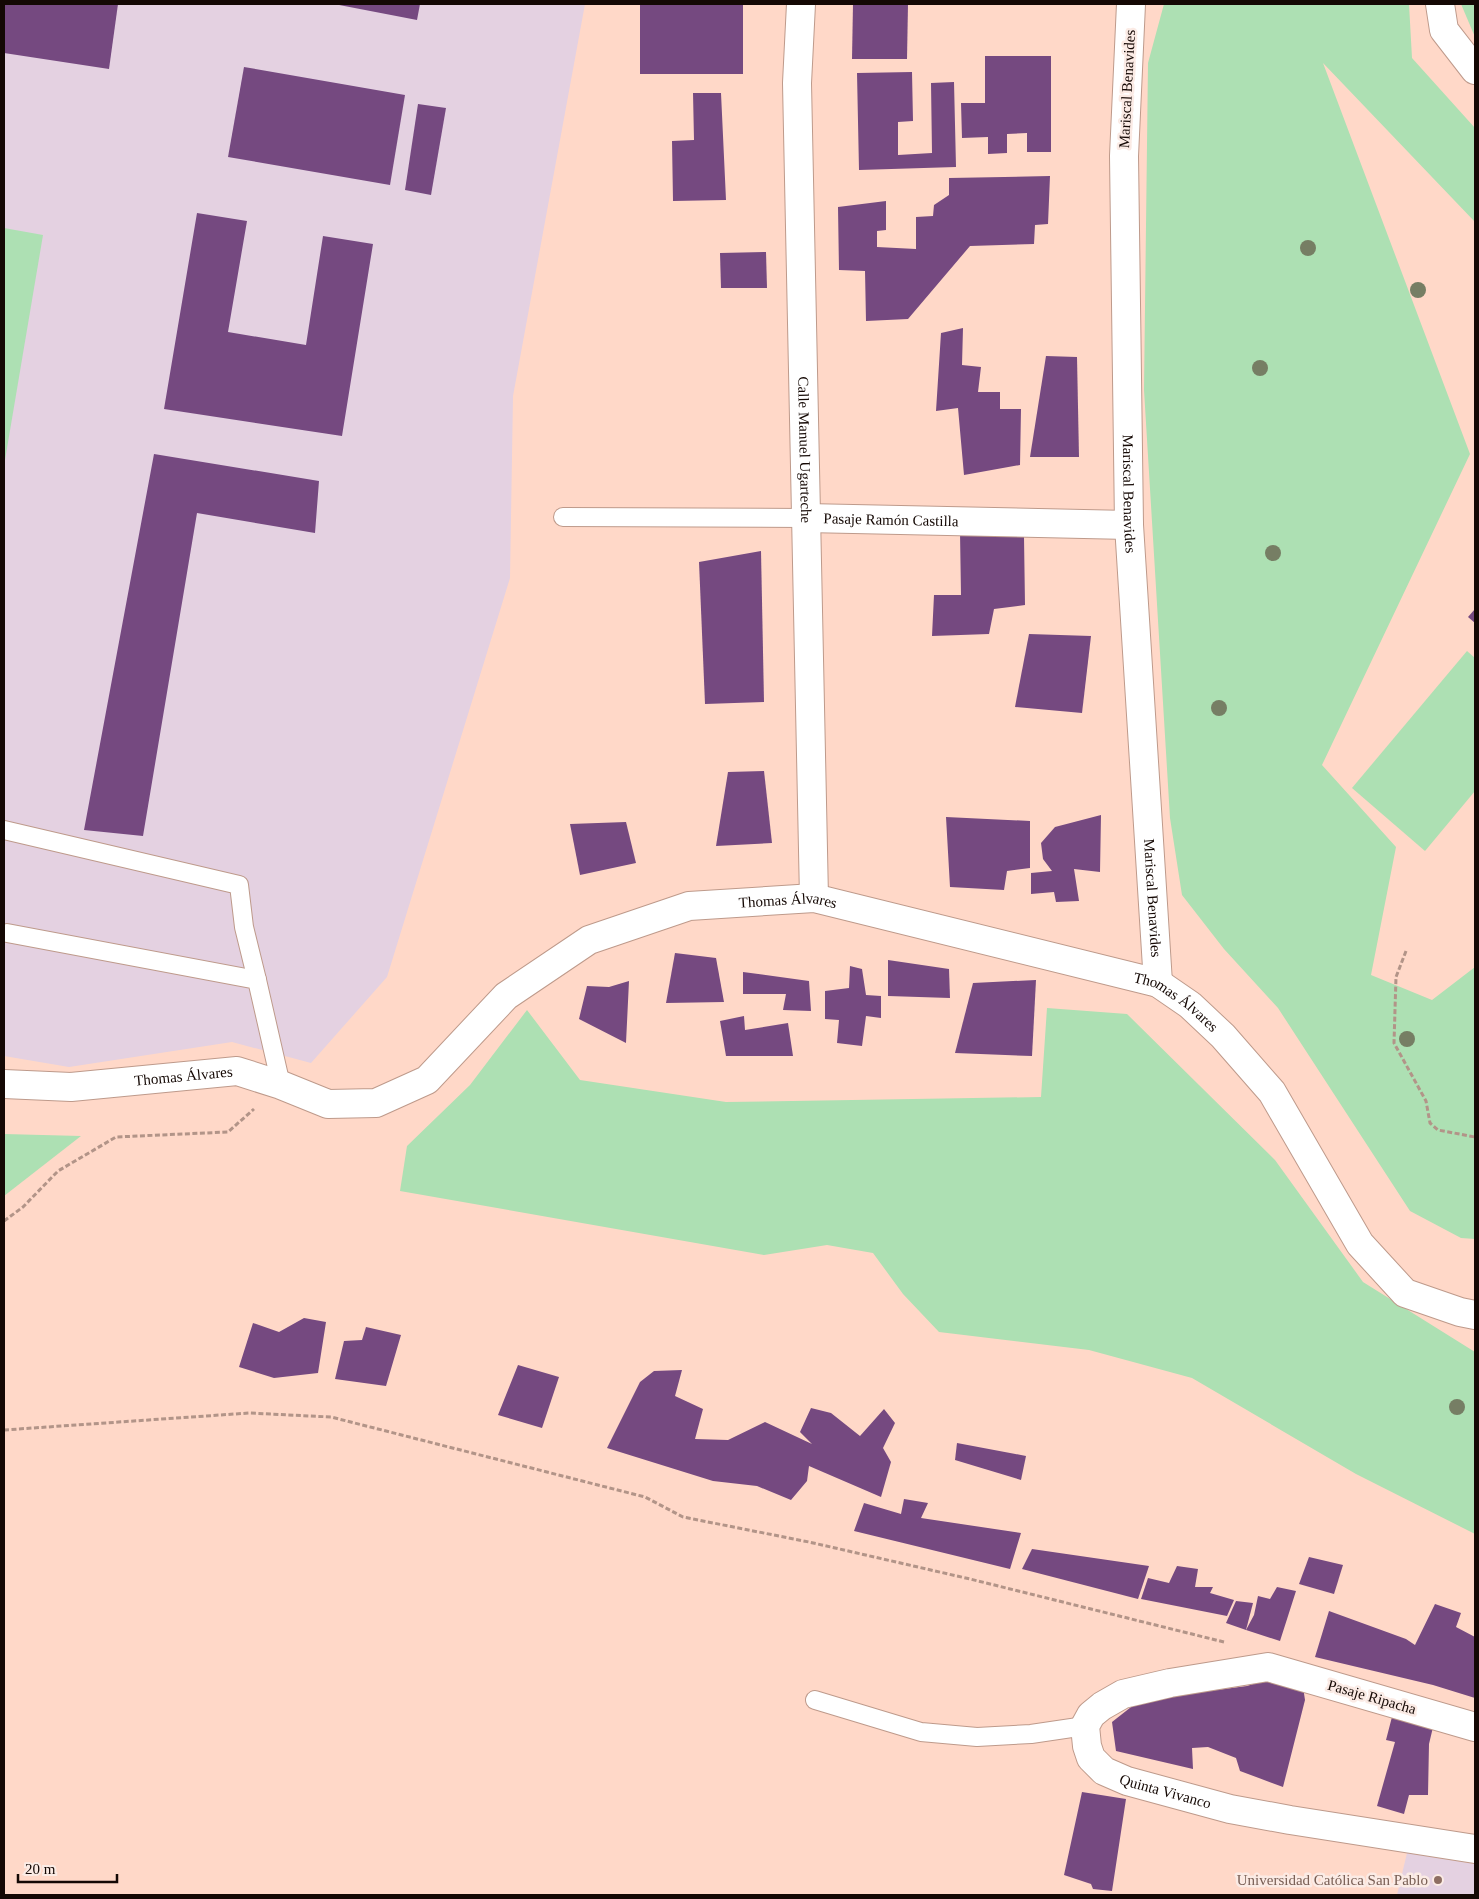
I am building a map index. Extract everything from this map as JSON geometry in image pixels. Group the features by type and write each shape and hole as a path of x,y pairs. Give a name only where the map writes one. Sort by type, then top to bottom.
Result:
{"street":[{"name":"Calle Manuel Ugarteche","path":"801,4 797,83 814,898"},
{"name":"Mariscal Benavides","path":"1131,4 1124,156 1129,525 1158,983"},
{"path":"1440,4 1444,30 1475,70"},
{"name":"Pasaje Ramón Castilla","path":"806,518 1129,525"},
{"name":"Thomas Álvares","path":"4,1084 71,1088 237,1071 281,1085 328,1104 376,1103 427,1080 506,996 590,940 690,906 814,898 1158,983 1190,1006 1224,1036 1272,1092 1360,1244 1405,1293 1460,1312 1475,1315"},
{"name":"Pasaje Ripacha","path":"1085,1726 1091,1715 1102,1706 1124,1694 1170,1683 1268,1667 1475,1727"},
{"name":"Quinta Vivanco","path":"1085,1726 1087,1746 1092,1758 1104,1771 1127,1781 1230,1809 1475,1849"}],"lane":[{"name":"Pasaje Ramón Castilla","path":"562,517 806,518"},
{"path":"4,830 239,885 244,927 258,980 281,1085"},
{"path":"6,933 258,980"},
{"path":"815,1700 921,1732 978,1737 1031,1734 1085,1726"}],"path":[{"path":"1406,951 1396,977 1394,1043 1426,1100 1430,1122 1438,1130 1475,1137"},
{"path":"4,1222 23,1207 58,1171 116,1136 228,1132 281,1085"},
{"path":"4,1430 249,1413 331,1417 645,1497 683,1517 828,1546 1227,1642"}],"shaded area":[{"path":"4,4 585,4 513,396 510,578 387,977 311,1063 232,1042 69,1067 4,1056"},
{"name":"Universidad Católica San Pablo","path":"1407,1853 1475,1864 1475,1895 1397,1895"}],"green space":[{"path":"1164,4 1409,4 1412,58 1475,128 1475,222 1323,63 1470,454 1322,765 1396,847 1371,975 1432,1000 1475,967 1475,1239 1461,1238 1410,1211 1278,1008 1224,949 1182,895 1170,818 1144,390 1148,63"},
{"path":"1461,4 1475,4 1475,37"},
{"path":"4,228 43,235 4,466"},
{"path":"1467,651 1475,658 1475,791 1425,851 1352,788"},
{"path":"1047,1008 1127,1014 1275,1160 1363,1282 1475,1352 1475,1534 1356,1474 1192,1378 1089,1350 939,1332 903,1294 873,1253 827,1245 764,1255 400,1191 407,1146 470,1085 527,1010 580,1080 726,1102 1041,1097"},
{"path":"4,1134 81,1136 4,1196"}],"building":[{"path":"4,4 118,4 109,69 4,53"},
{"path":"334,4 420,4 417,20"},
{"path":"640,4 743,4 743,74 640,74"},
{"path":"853,4 908,4 907,59 852,59"},
{"path":"985,56 1051,56 1051,152 1027,152 1027,133 1007,134 1007,153 988,154 988,137 962,138 961,103 985,103"},
{"path":"244,67 405,95 390,185 228,157"},
{"path":"912,72 913,121 898,122 898,155 932,153 931,83 954,82 956,167 859,170 857,73"},
{"path":"693,93 721,93 726,200 673,201 672,141 694,140"},
{"path":"418,104 446,108 431,195 405,190"},
{"path":"1050,176 1048,224 1035,225 1034,244 970,246 908,319 866,321 865,271 839,270 838,207 886,201 886,230 877,231 877,247 916,249 916,217 933,216 934,205 949,195 949,178"},
{"path":"197,213 247,221 228,332 306,345 323,236 373,244 342,436 164,409"},
{"path":"766,252 767,288 721,288 720,253"},
{"path":"963,328 962,365 981,367 978,392 1000,392 1000,409 1021,409 1020,465 964,475 958,408 936,411 941,333"},
{"path":"1046,356 1077,357 1079,457 1030,457"},
{"path":"154,454 319,481 315,533 197,513 143,836 84,830"},
{"path":"960,532 1024,537 1025,605 994,609 989,634 932,636 934,595 961,595"},
{"path":"761,551 764,702 705,704 699,562"},
{"path":"1475,609 1475,623 1468,617"},
{"path":"1029,634 1091,636 1082,713 1015,707"},
{"path":"764,771 772,843 716,846 728,772"},
{"path":"1101,815 1100,872 1074,869 1079,901 1056,902 1054,892 1031,894 1031,873 1052,871 1043,859 1041,843 1055,827"},
{"path":"946,817 1030,821 1030,868 1007,871 1004,890 950,887"},
{"path":"626,822 636,863 580,875 570,824"},
{"path":"675,953 716,958 724,1002 666,1003"},
{"path":"888,960 949,969 950,998 888,996"},
{"path":"850,966 862,969 866,995 881,996 881,1018 866,1016 862,1046 837,1043 839,1020 825,1019 825,991 849,988"},
{"path":"743,972 809,981 811,1011 783,1010 786,994 743,994"},
{"path":"1036,980 1032,1056 955,1053 973,983"},
{"path":"629,981 626,1043 579,1019 587,986 609,987"},
{"path":"744,1016 745,1030 788,1023 793,1056 726,1056 720,1021"},
{"path":"304,1318 326,1322 318,1373 274,1378 239,1367 253,1323 279,1332"},
{"path":"366,1327 401,1335 386,1386 335,1379 344,1341 362,1340"},
{"path":"518,1365 559,1377 542,1428 498,1415"},
{"path":"682,1370 675,1396 703,1409 695,1439 728,1440 765,1422 812,1444 800,1432 811,1408 831,1413 860,1436 884,1409 895,1423 883,1448 891,1462 881,1497 809,1466 807,1481 791,1500 757,1486 713,1481 607,1448 640,1382 654,1371"},
{"path":"957,1443 1026,1456 1021,1480 955,1460"},
{"path":"904,1499 928,1503 921,1518 1021,1533 1010,1569 854,1531 864,1503 901,1514"},
{"path":"1032,1549 1149,1566 1138,1599 1022,1569"},
{"path":"1309,1557 1343,1565 1334,1594 1299,1584"},
{"path":"1177,1566 1198,1569 1195,1587 1213,1587 1210,1593 1234,1600 1227,1616 1141,1599 1148,1578 1169,1583"},
{"path":"1277,1587 1296,1591 1280,1641 1246,1630 1254,1615 1258,1596 1270,1599"},
{"path":"1236,1601 1253,1603 1246,1630 1226,1623"},
{"path":"1435,1604 1461,1613 1456,1627 1475,1637 1475,1698 1433,1685 1315,1657 1329,1611 1406,1639 1415,1645"},
{"path":"1277,1676 1303,1687 1305,1700 1283,1787 1240,1771 1236,1758 1208,1747 1192,1748 1193,1769 1116,1751 1112,1722 1140,1700 1247,1686"},
{"path":"1393,1713 1434,1723 1429,1744 1428,1795 1409,1795 1404,1814 1377,1806 1395,1742 1386,1740"},
{"path":"1082,1792 1126,1799 1112,1891 1093,1889 1091,1884 1064,1875"}],"place":[{"name":"Universidad Católica San Pablo","path":"1438,1880"}]}
